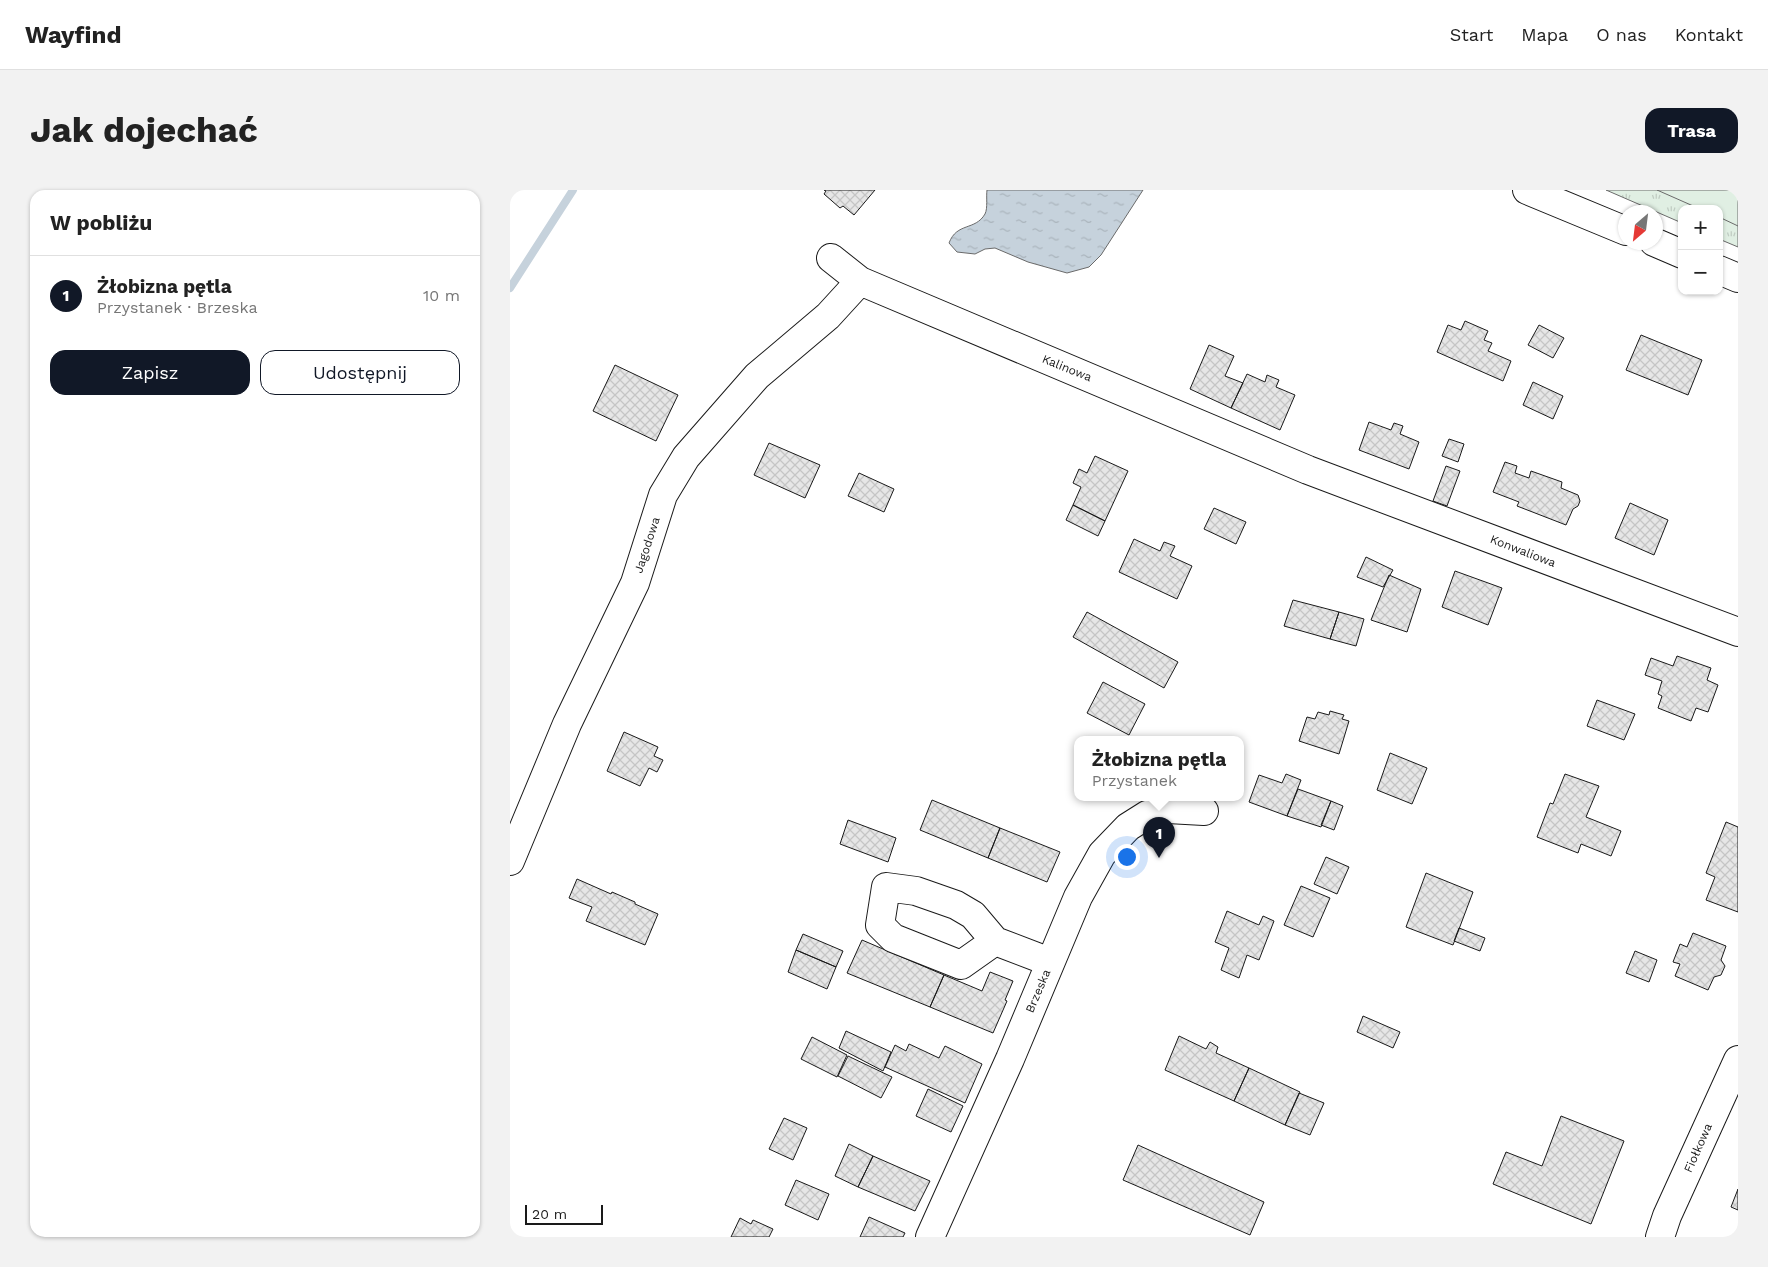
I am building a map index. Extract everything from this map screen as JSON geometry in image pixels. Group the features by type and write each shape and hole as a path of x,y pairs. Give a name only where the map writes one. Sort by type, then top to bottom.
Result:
{"street":[{"path":"1527,190 1618,228"},
{"path":"1663,246 1678,252"},
{"name":"Kalinowa","path":"831,258 860,281 1308,470"},
{"path":"1723,272 1738,278"},
{"name":"Jagodowa","path":"510,861 567,724 635,583 664,495 686,458 758,376 828,316 860,281"},
{"name":"Konwaliowa","path":"1308,470 1738,632"},
{"name":"Brzeska","path":"930,1237 1002,1077 1078,897 1102,854 1128,827 1147,814 1168,809 1204,811"},
{"path":"995,941 1050,962"},
{"name":"Fiołkowa","path":"1660,1237 1667,1216 1738,1060"}],"green space":[{"path":"1606,190 1738,190 1738,247 1723,241 1723,205 1678,205 1678,221 1663,215 1663,205 1641,205"},
{"path":"1657,190 1738,190 1738,226 1723,219 1723,205 1691,205"}],"water":[{"path":"987,190 1143,190 1101,255 1089,267 1067,273 1028,262 995,248 985,249 975,254 957,252 949,243 952,236 961,229 976,223 985,214"}],"building":[{"path":"824,190 875,190 854,215 843,206 840,208 824,194 826,191"},
{"path":"1465,321 1488,331 1484,340 1492,343 1488,351 1511,361 1503,381 1437,352 1448,325 1461,330"},
{"path":"1539,325 1564,338 1553,358 1528,345"},
{"path":"1641,335 1702,360 1688,395 1626,370"},
{"path":"1209,345 1234,356 1225,376 1243,383 1231,408 1190,389"},
{"path":"615,365 678,395 656,441 593,411"},
{"path":"1247,374 1265,382 1267,375 1279,380 1276,387 1295,395 1280,430 1231,408"},
{"path":"1533,382 1563,396 1553,419 1523,405"},
{"path":"1369,422 1391,430 1394,423 1403,426 1400,434 1419,442 1409,469 1359,450"},
{"path":"1449,439 1464,444 1458,462 1442,456"},
{"path":"769,443 820,465 805,498 754,475"},
{"path":"1095,456 1128,471 1105,521 1073,505 1081,487 1073,483 1079,469 1087,473"},
{"path":"1505,462 1517,466 1515,473 1529,478 1531,471 1562,482 1561,488 1578,495 1580,501 1578,506 1573,509 1566,525 1517,506 1519,502 1493,492"},
{"path":"1446,466 1460,471 1447,506 1433,501"},
{"path":"859,473 894,489 884,512 848,496"},
{"path":"1630,503 1668,520 1654,555 1615,538"},
{"path":"1073,505 1105,521 1098,536 1066,520"},
{"path":"1214,508 1246,522 1236,544 1204,529"},
{"path":"1134,539 1160,551 1164,542 1175,546 1170,556 1192,566 1177,599 1119,572"},
{"path":"1366,557 1393,570 1383,587 1357,577"},
{"path":"1455,571 1502,588 1488,625 1442,607"},
{"path":"1389,575 1421,589 1407,632 1371,620"},
{"path":"1293,600 1339,612 1330,639 1284,626"},
{"path":"1087,612 1178,662 1164,688 1073,637"},
{"path":"1339,612 1364,619 1356,646 1330,639"},
{"path":"1677,656 1711,668 1707,680 1718,685 1708,712 1696,708 1691,721 1658,708 1662,696 1658,694 1662,681 1645,675 1651,658 1673,666"},
{"path":"1103,682 1145,704 1129,735 1087,713"},
{"path":"1597,700 1635,714 1624,740 1587,726"},
{"path":"1330,711 1344,715 1342,719 1349,721 1339,754 1299,741 1307,717 1315,719 1318,712 1329,715"},
{"path":"624,732 658,747 654,756 663,760 657,772 649,768 640,786 607,771"},
{"path":"1390,753 1427,768 1412,804 1377,790"},
{"path":"1286,774 1301,780 1287,816 1249,802 1259,775 1282,783"},
{"path":"1565,774 1599,786 1586,817 1621,831 1611,856 1581,844 1578,853 1537,837 1550,803 1553,804"},
{"path":"1298,789 1331,801 1321,827 1287,816"},
{"path":"932,800 1000,828 988,858 920,830"},
{"path":"1331,801 1343,806 1334,830 1321,825"},
{"path":"848,820 896,838 888,862 840,844"},
{"path":"1726,822 1738,827 1738,912 1706,900 1715,877 1706,873"},
{"path":"1000,828 1060,852 1047,882 988,858"},
{"path":"1326,857 1349,867 1337,894 1314,884"},
{"path":"1426,873 1473,892 1453,945 1406,927"},
{"path":"577,879 611,894 612,892 658,914 645,945 586,921 592,907 569,898"},
{"path":"1301,886 1330,898 1313,937 1284,925"},
{"path":"1227,911 1259,925 1263,916 1274,921 1259,960 1247,955 1239,978 1221,970 1229,948 1215,942"},
{"path":"1459,928 1485,938 1480,951 1454,941"},
{"path":"1693,933 1726,946 1721,960 1725,966 1721,975 1714,977 1708,990 1675,976 1680,964 1673,962 1680,944 1687,947"},
{"path":"803,934 843,951 836,967 796,950"},
{"path":"862,940 944,975 930,1007 847,973"},
{"path":"796,950 836,967 827,989 788,972"},
{"path":"1635,951 1657,960 1649,982 1626,973"},
{"path":"990,972 1013,981 1005,1000 1007,1001 993,1033 930,1007 944,975 982,991"},
{"path":"1363,1016 1400,1032 1393,1048 1357,1032"},
{"path":"846,1031 891,1052 883,1071 839,1048"},
{"path":"1179,1036 1206,1049 1210,1042 1218,1047 1216,1053 1249,1068 1234,1101 1165,1070"},
{"path":"812,1037 847,1055 837,1077 801,1059"},
{"path":"909,1044 939,1058 945,1046 982,1064 965,1103 885,1067 895,1045 906,1051"},
{"path":"848,1056 892,1077 881,1098 838,1076"},
{"path":"1249,1068 1300,1092 1285,1125 1234,1101"},
{"path":"928,1089 963,1106 951,1132 916,1116"},
{"path":"1299,1093 1324,1103 1310,1135 1285,1125"},
{"path":"1561,1116 1624,1141 1591,1224 1493,1184 1506,1152 1542,1166"},
{"path":"784,1118 807,1128 793,1160 769,1149"},
{"path":"849,1144 873,1156 858,1187 835,1176"},
{"path":"1138,1145 1264,1202 1250,1235 1123,1180"},
{"path":"873,1156 930,1181 915,1211 858,1187"},
{"path":"796,1180 829,1194 818,1220 785,1205"},
{"path":"1738,1189 1738,1210 1731,1207"},
{"path":"869,1217 905,1233 903,1237 860,1237"},
{"path":"740,1218 751,1224 753,1220 773,1229 769,1237 731,1237"}],"waterway":[{"path":"510,288 573,190"}],"place":[{"name":"Żłobizna pętla","path":"1159,858"}]}
